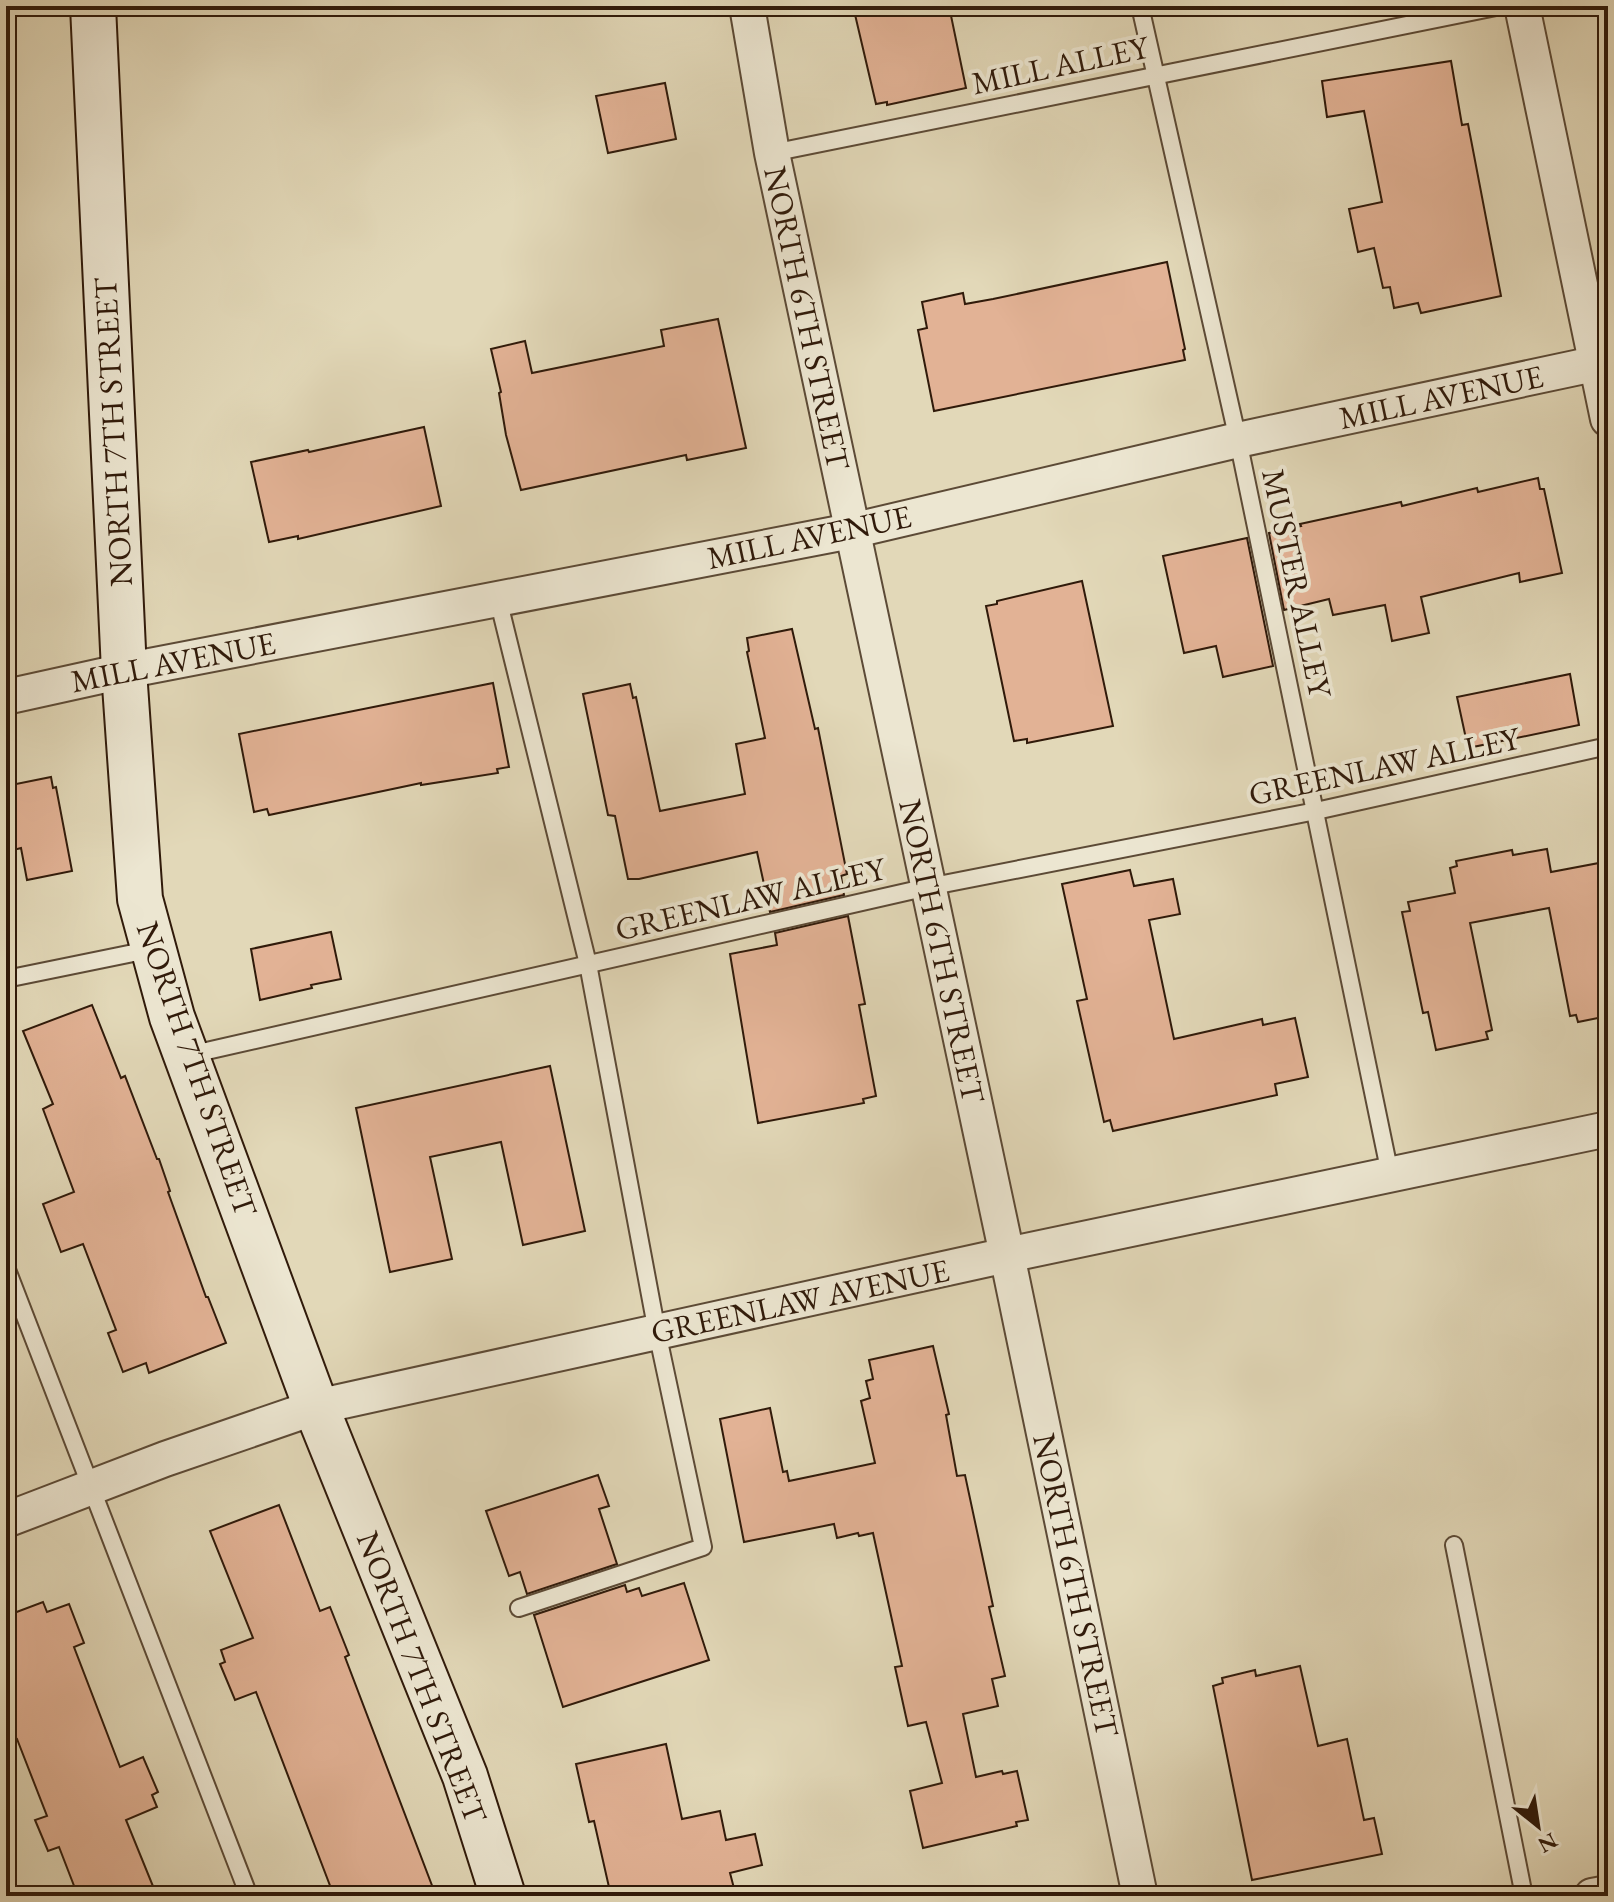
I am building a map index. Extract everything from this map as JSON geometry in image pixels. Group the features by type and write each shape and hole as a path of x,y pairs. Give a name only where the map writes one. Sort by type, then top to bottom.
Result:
{"street":[{"name":"NORTH 7TH STREET","path":"93,6 124,671 140,899 172,1017 316,1407 465,1776 503,1896"},
{"name":"NORTH 6TH STREET","path":"747,6 772,153 1140,1896"},
{"path":"1522,6 1602,362 1608,419"},
{"name":"MILL AVENUE","path":"6,697 124,671 851,531 1238,440 1602,362"},
{"name":"GREENLAW AVENUE","path":"6,1520 316,1407 1007,1255 1608,1129"},
{"path":"1592,1896 1608,1893"}],"lane":[{"name":"MUSTER ALLEY","path":"1140,6 1153,75 1238,440 1390,1174"},
{"name":"MILL ALLEY","path":"772,153 1501,6"},
{"path":"498,599 588,964 657,1332 703,1547 519,1608"},
{"name":"GREENLAW ALLEY","path":"187,1055 928,887 1316,811 1608,746"},
{"path":"6,979 154,949"},
{"path":"6,1267 249,1896"},
{"path":"1454,1545 1524,1896"}],"building":[{"path":"853,6 949,6 966,88 887,105 887,102 876,104"},
{"path":"1451,61 1462,125 1468,124 1501,296 1421,313 1418,303 1394,308 1390,287 1383,288 1374,248 1358,252 1349,209 1382,202 1364,111 1327,117 1322,81"},
{"path":"665,83 676,139 608,153 596,96"},
{"path":"1167,262 1185,360 934,411 918,330 927,328 922,302 963,293 965,304"},
{"path":"718,319 746,448 687,460 686,455 521,490 506,435 501,392 491,349 525,341 532,373 664,346 661,330"},
{"path":"424,427 441,506 298,539 298,536 269,542 251,462"},
{"path":"1538,478 1540,489 1544,489 1562,573 1520,582 1519,573 1421,597 1429,633 1392,641 1385,605 1333,615 1329,599 1284,610 1269,533 1401,502 1402,506 1477,488 1478,492"},
{"path":"1247,538 1273,666 1223,677 1216,646 1184,653 1163,556"},
{"path":"1082,581 1113,726 1027,743 1027,739 1014,741 986,606"},
{"path":"792,629 815,729 818,728 847,874 841,876 844,895 770,912 757,852 628,879 615,816 608,815 583,694 630,684 633,698 636,697 660,811 745,794 736,744 765,738 747,652 747,638"},
{"path":"1570,674 1579,725 1468,748 1457,697"},
{"path":"493,683 509,767 497,769 498,773 421,783 269,815 267,809 254,812 239,734"},
{"path":"51,777 53,788 56,787 72,871 27,880 21,848 6,852 6,786"},
{"path":"1547,849 1551,872 1599,863 1601,871 1608,869 1608,1016 1578,1022 1576,1015 1570,1016 1549,908 1470,923 1492,1030 1486,1032 1488,1039 1436,1050 1428,1012 1423,1013 1402,912 1410,911 1408,902 1455,893 1450,868 1457,866 1456,861 1512,850 1513,855"},
{"path":"1130,870 1134,886 1173,879 1180,914 1149,920 1174,1039 1262,1019 1263,1025 1295,1018 1308,1077 1275,1084 1277,1095 1113,1131 1110,1120 1104,1122 1077,1001 1087,999 1062,884"},
{"path":"848,916 865,1004 859,1005 876,1096 863,1099 864,1103 758,1123 730,954 777,945 775,933"},
{"path":"331,932 341,979 260,1000 251,949"},
{"path":"92,1005 121,1078 125,1076 159,1159 206,1297 226,1343 149,1373 146,1363 123,1372 108,1333 116,1330 83,1244 61,1252 43,1204 74,1192 43,1109 53,1104 23,1031"},
{"path":"550,1066 585,1231 523,1245 501,1142 430,1157 452,1259 390,1272 356,1108"},
{"path":"933,1346 949,1414 946,1415 957,1476 965,1475 1005,1676 992,1679 998,1706 963,1714 976,1777 1017,1771 1028,1820 1016,1822 1017,1826 923,1848 910,1791 942,1783 926,1722 908,1726 895,1667 902,1666 873,1533 837,1538 834,1524 744,1542 720,1419 770,1408 783,1472 787,1471 789,1481 875,1463 861,1401 870,1398 866,1381 873,1379 869,1360"},
{"path":"598,1475 609,1506 599,1509 617,1564 527,1594 520,1572 509,1576 486,1511"},
{"path":"279,1505 320,1611 330,1607 349,1655 345,1657 436,1896 334,1896 256,1692 235,1700 220,1664 225,1662 221,1650 253,1638 210,1531"},
{"path":"684,1583 709,1660 563,1707 534,1615 625,1585 627,1592 639,1588 642,1596"},
{"path":"43,1602 47,1612 69,1604 84,1643 74,1647 120,1767 143,1757 158,1792 152,1795 157,1807 126,1820 157,1896 78,1896 59,1847 48,1851 35,1820 47,1816 17,1739 6,1744 6,1616"},
{"path":"1300,1666 1318,1746 1347,1739 1364,1820 1374,1818 1382,1854 1252,1880 1213,1686 1223,1683 1222,1678 1255,1670 1256,1676"},
{"path":"666,1744 682,1819 720,1811 726,1840 755,1834 762,1865 730,1873 736,1896 611,1896 594,1821 589,1822 576,1764"}]}
